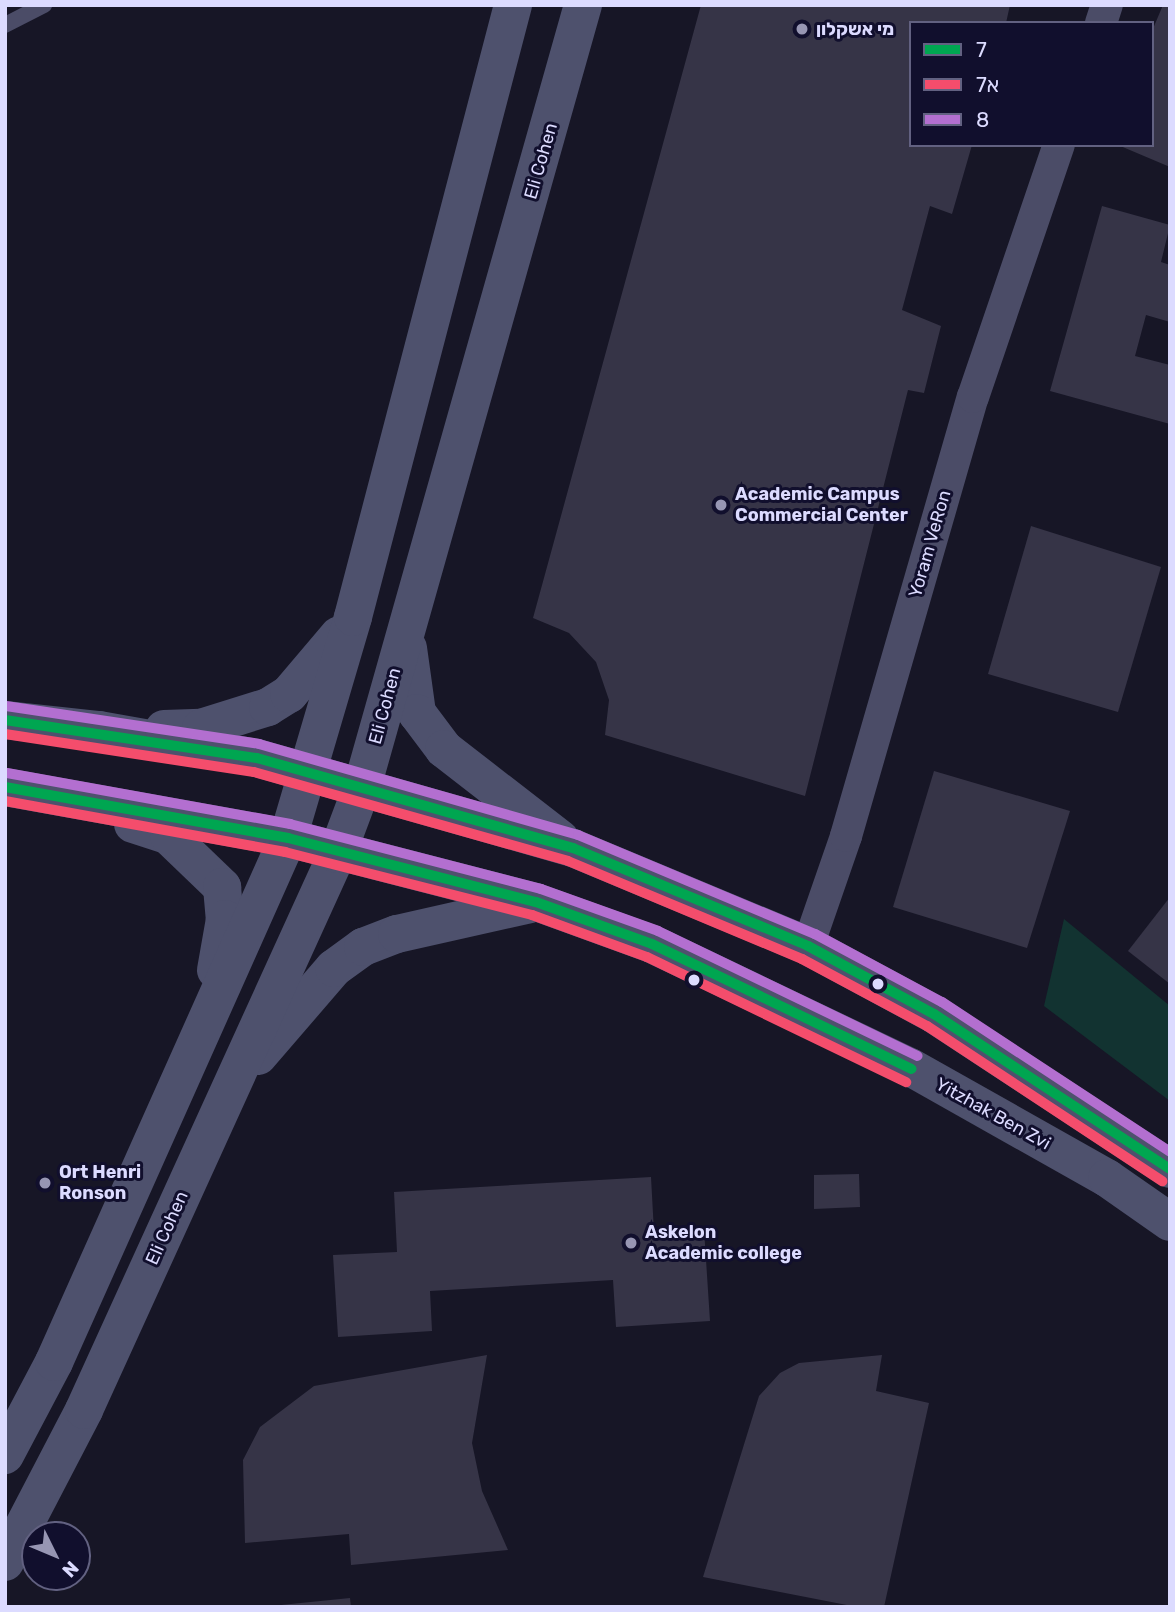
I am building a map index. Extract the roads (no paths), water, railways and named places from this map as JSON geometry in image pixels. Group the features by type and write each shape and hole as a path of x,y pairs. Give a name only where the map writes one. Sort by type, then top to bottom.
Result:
{"street":[{"path":"5,1455 54,1362 288,838 353,617 513,5"},
{"name":"Eli Cohen","path":"5,1562 84,1410 337,854 362,787 408,615 583,5"},
{"name":"Yoram VeRon","path":"808,946 846,836 973,397 1058,147"},
{"path":"408,615 407,667 417,713 444,749 573,849"},
{"path":"99,730 201,728 268,707 308,674 353,617"},
{"path":"5,720 99,730 309,771 573,849 808,946 934,1014 1170,1169"},
{"name":"Yitzhak Ben Zvi","path":"5,787 288,838 337,854 536,902 652,944 909,1067 1107,1178 1170,1222"},
{"path":"49,795 169,836 222,887 221,950 198,1040"},
{"path":"230,1090 334,968 363,947 397,934 536,902"}],"lane":[{"path":"5,25 44,5"}],"place":[{"name":"מי אשקלון","path":"802,29"},
{"name":"Academic Campus Commercial Center","path":"721,505"},
{"name":"Ort Henri Ronson","path":"45,1183"},
{"name":"Askelon Academic college","path":"631,1243"}]}
